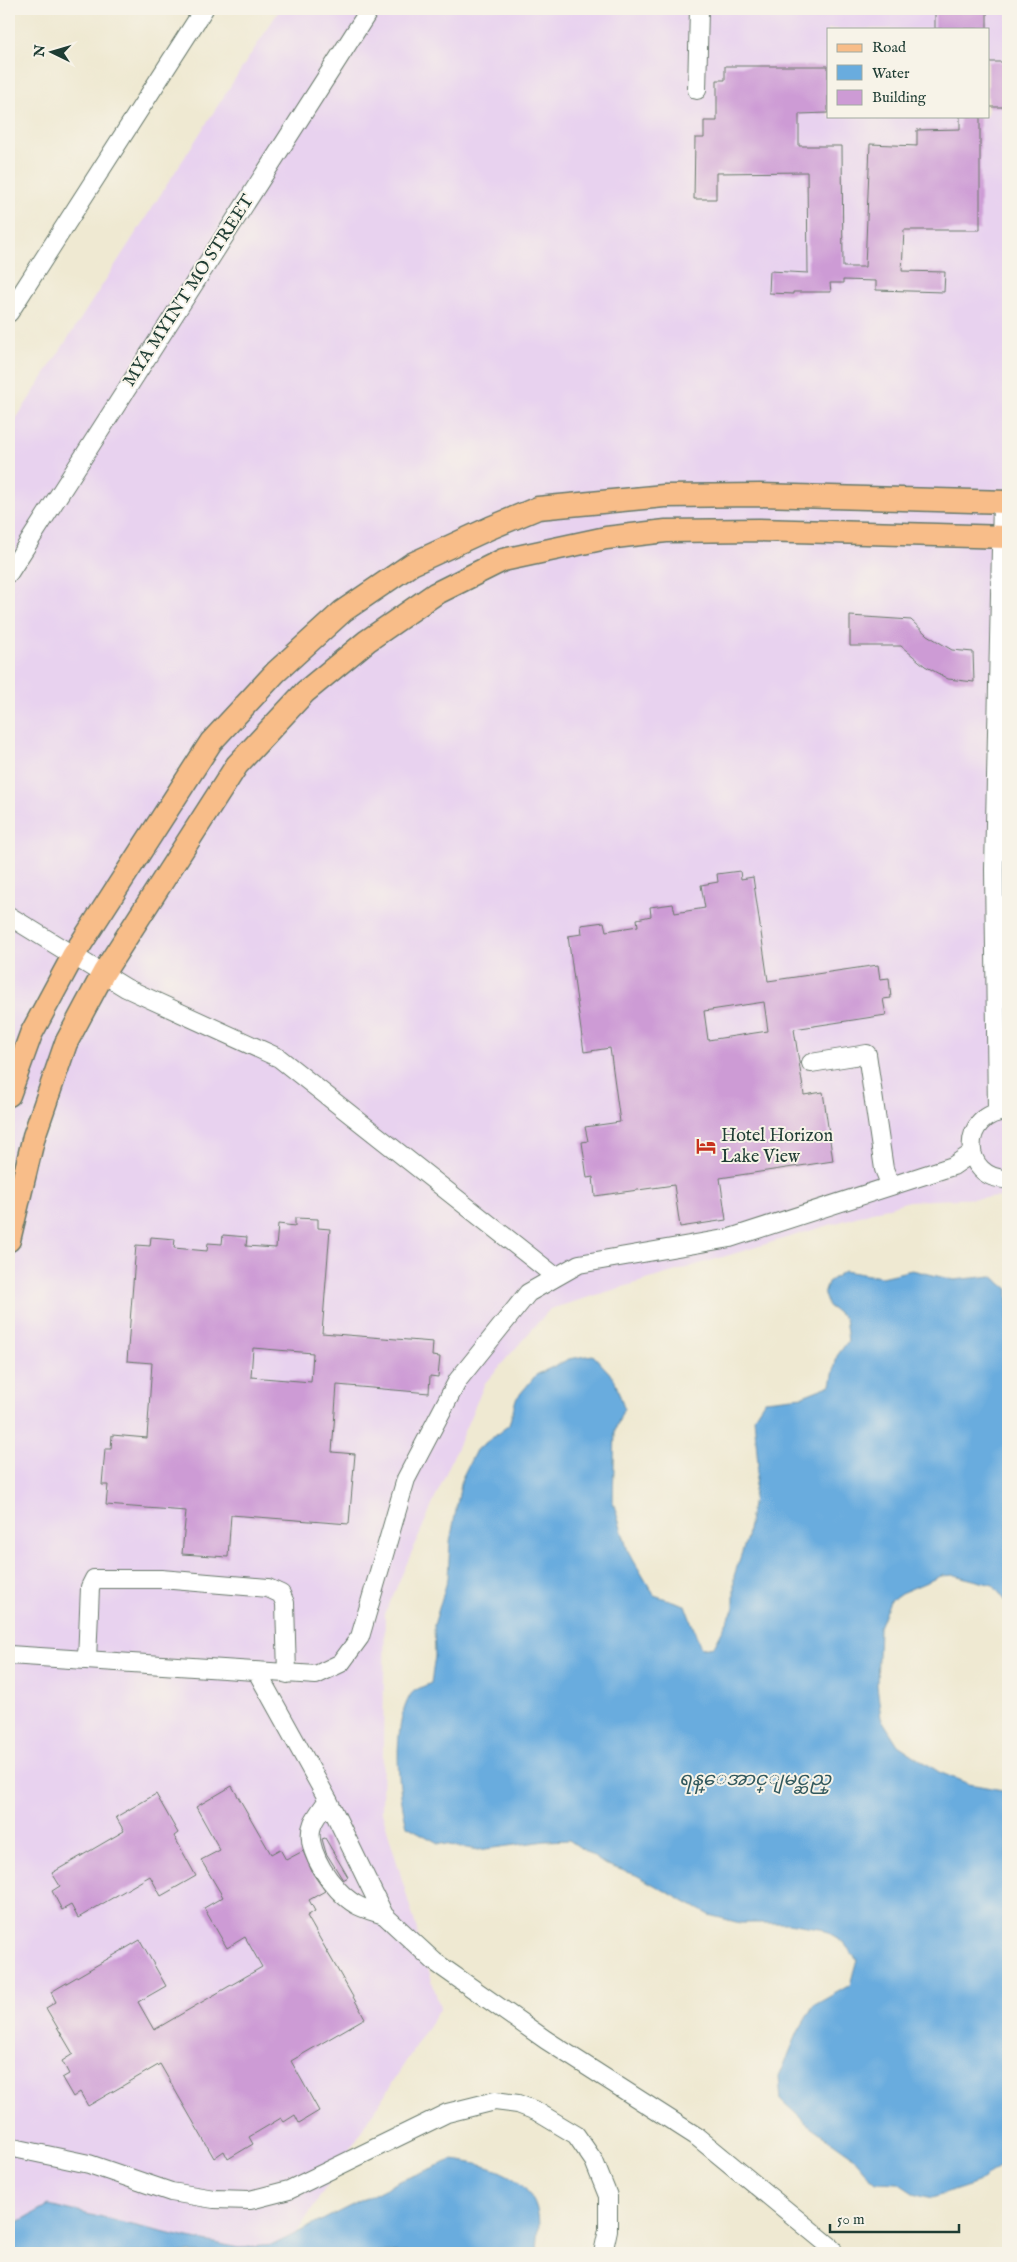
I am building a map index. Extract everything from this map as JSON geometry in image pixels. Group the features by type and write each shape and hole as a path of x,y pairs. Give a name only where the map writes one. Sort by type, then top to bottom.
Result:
{"main road":[{"path":"9,1096 30,1034 73,956 211,742 276,672 343,612 412,564 538,508 664,496 760,495 1005,502"},
{"path":"9,1240 34,1136 66,1043 103,975 237,765 305,692 366,641 435,594 503,560 606,538 666,531 759,530 1005,537"}],"street":[{"path":"9,313 204,9"},
{"name":"MYA MYINT MO STREET","path":"9,573 370,9"},
{"path":"697,90 699,9"},
{"path":"1005,502 1001,870 1003,1111 985,1117 976,1127 971,1139 972,1153 977,1165 987,1174 1000,1179 1008,1178"},
{"path":"9,916 103,975 143,996 280,1058 556,1277"},
{"path":"811,1063 867,1054 884,1169 891,1186"},
{"path":"9,1655 316,1675 341,1663 360,1637 406,1480 458,1380 528,1293 579,1264 730,1238 953,1166 972,1153"},
{"path":"88,1660 90,1587 94,1579 161,1579 268,1588 281,1594 285,1603 286,1674"},
{"path":"257,1672 328,1800 384,1915 434,1962 546,2040 696,2136 832,2248"},
{"path":"328,1800 312,1824 311,1840 321,1868 337,1889 355,1905 384,1915"},
{"path":"9,2147 89,2164 171,2192 214,2199 250,2200 289,2190 447,2114 495,2101 518,2104 576,2134 594,2161 608,2196 608,2230 603,2253"}],"shaded area":[{"path":"280,9 1008,9 1008,1197 909,1201 550,1309 485,1383 385,1614 382,1812 440,2008 284,2253 127,2253 9,2216 9,430"}],"water":[{"name":"ရန္ေအာင္ျမင္ဆည္","path":"912,1270 954,1280 992,1276 1008,1289 1008,1604 993,1585 954,1575 941,1576 901,1593 890,1601 879,1627 877,1685 881,1718 898,1745 939,1772 969,1784 1008,1791 1008,2163 999,2167 978,2183 932,2198 913,2193 898,2183 876,2182 850,2154 806,2123 781,2100 779,2077 798,2032 813,2006 850,1985 857,1959 841,1940 820,1928 788,1923 740,1923 709,1915 636,1875 604,1864 569,1840 545,1841 478,1850 438,1843 407,1826 401,1796 398,1759 401,1723 405,1707 413,1692 431,1683 435,1656 434,1625 448,1578 450,1542 462,1478 476,1450 509,1425 516,1399 536,1375 569,1359 593,1355 614,1378 624,1408 615,1430 613,1502 628,1551 654,1595 685,1605 701,1648 714,1646 734,1608 734,1576 747,1537 758,1464 754,1417 765,1400 803,1396 831,1385 837,1356 848,1341 845,1318 828,1306 824,1295 828,1282 844,1271 881,1277"},
{"path":"452,2160 490,2168 514,2179 524,2187 532,2197 538,2215 537,2253 9,2253 9,2227 49,2205 178,2236 240,2248 273,2245 402,2180"}],"building":[{"path":"935,9 987,9 987,28 935,28"},
{"path":"990,62 1008,62 1008,107 990,107"},
{"path":"725,66 827,66 827,113 799,114 799,146 842,146 843,267 865,267 870,144 917,146 917,130 960,129 960,118 980,118 980,230 904,230 902,271 945,272 944,292 876,290 876,281 843,280 843,283 830,283 831,292 769,293 770,271 808,273 807,172 716,173 716,199 694,199 695,138 704,138 704,121 717,121 717,80 725,80"},
{"path":"850,616 911,620 927,635 952,650 973,652 974,682 948,679 925,666 901,646 850,646"},
{"path":"740,871 741,879 753,877 768,981 878,965 880,979 889,978 891,998 883,999 886,1015 794,1029 804,1095 823,1092 833,1161 720,1178 726,1220 680,1227 674,1185 595,1196 593,1177 587,1178 582,1142 588,1141 585,1127 620,1122 610,1048 584,1052 568,936 582,934 581,925 604,922 606,931 638,926 637,919 651,916 650,907 673,904 675,913 705,908 701,885 718,882 717,874","holes":["764,1002 768,1031 708,1040 704,1011"]},
{"path":"295,1218 318,1219 318,1228 330,1229 322,1333 433,1342 432,1356 440,1357 438,1377 430,1376 429,1393 337,1385 332,1452 355,1454 349,1524 231,1515 228,1557 182,1554 186,1511 106,1505 108,1485 102,1485 105,1449 111,1449 112,1435 147,1438 152,1363 127,1361 136,1245 150,1246 151,1237 175,1239 174,1248 207,1251 208,1243 222,1244 223,1235 247,1237 246,1246 276,1248 278,1224 295,1226","holes":["253,1348 313,1353 311,1382 251,1377"]},
{"path":"232,1786 271,1854 280,1849 286,1860 303,1851 313,1874 325,1891 309,1900 315,1911 307,1916 365,2018 291,2061 319,2111 299,2123 295,2115 284,2122 281,2118 249,2137 253,2144 228,2159 224,2151 214,2158 160,2064 88,2106 80,2092 73,2097 62,2078 69,2074 62,2061 73,2054 46,2008 56,2002 51,1992 140,1940 166,1986 138,2002 154,2030 262,1967 245,1937 227,1948 204,1908 223,1897 201,1860 220,1850 196,1807"},
{"path":"156,1794 178,1833 174,1836 196,1876 161,1896 150,1876 78,1918 71,1905 62,1910 52,1891 60,1886 52,1873 124,1831 116,1817"},
{"path":"325,1838 348,1877 343,1880 326,1853 322,1839"}],"place":[{"name":"Hotel Horizon Lake View","path":"706,1146"}]}
